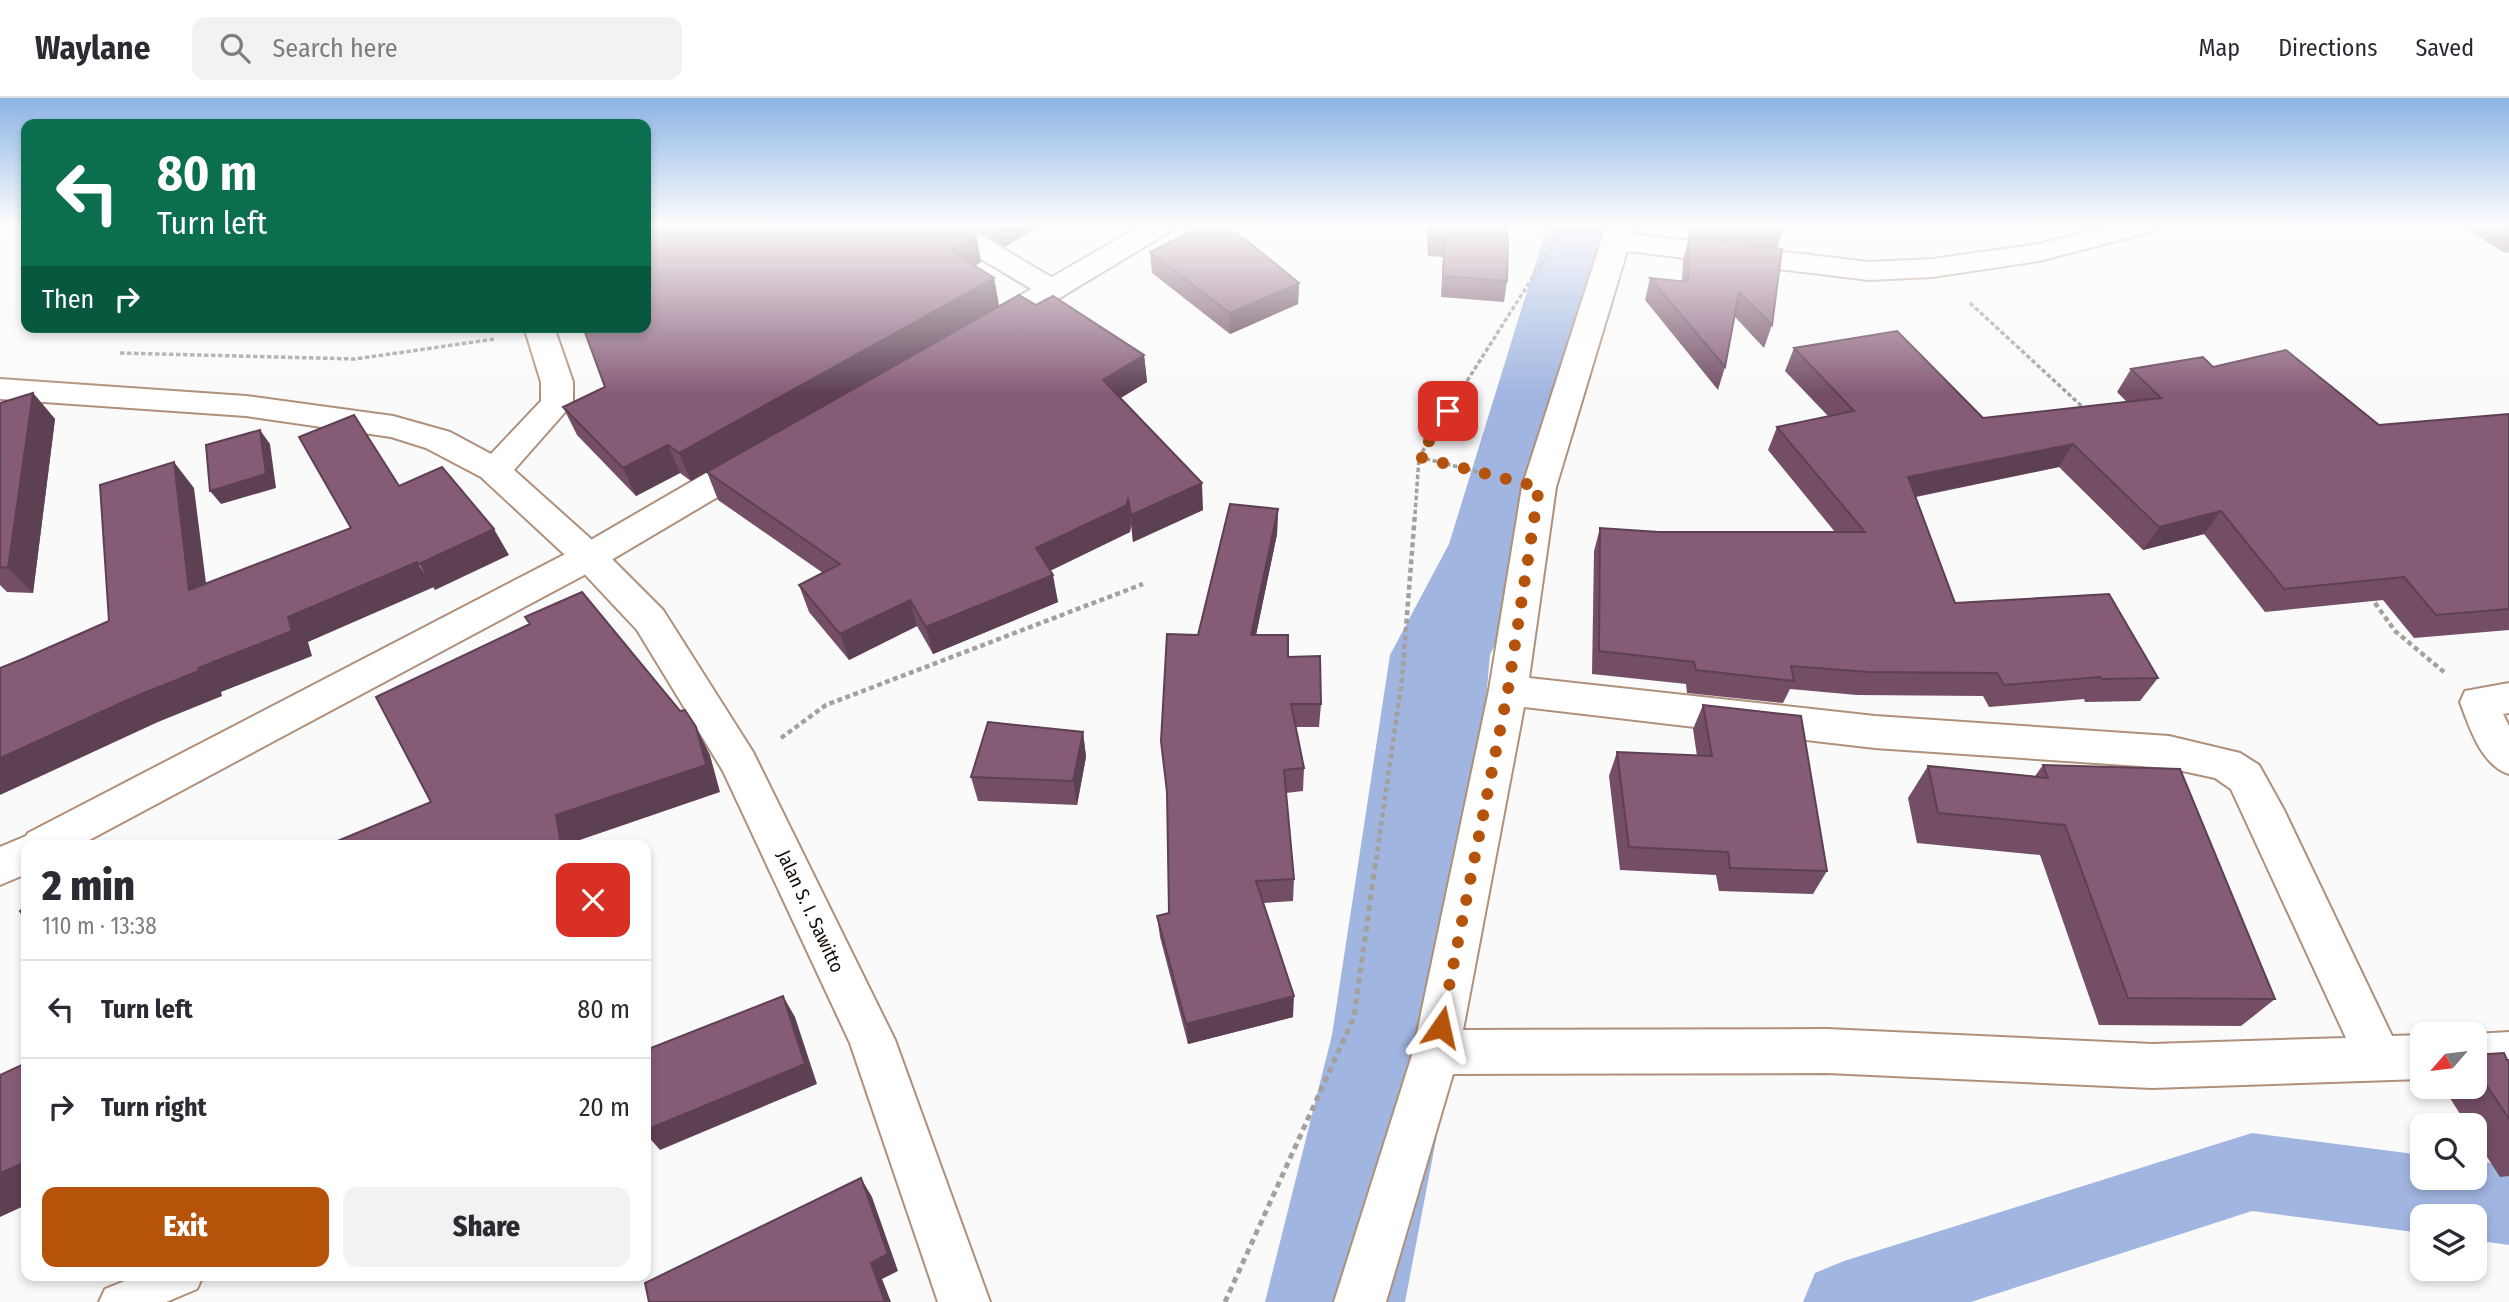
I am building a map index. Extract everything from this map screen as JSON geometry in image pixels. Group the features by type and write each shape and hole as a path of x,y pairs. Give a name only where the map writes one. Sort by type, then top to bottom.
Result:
{"street":[{"path":"1040,282 1053,290"},
{"path":"960,343 1066,282"},
{"path":"1360,1302 1436,1052 1508,690 1539,487 1603,282"},
{"path":"501,463 532,433 556,403 557,382 540,333"},
{"name":"Jalan S. I. Sawitto","path":"0,390 246,406 342,418 393,427 501,463 650,620 739,763 872,1040 964,1302"},
{"path":"52,840 589,557 785,442"},
{"path":"1508,690 1875,732 2169,752 2226,764 2245,777 2269,822 2379,1058"},
{"path":"2494,700 2490,730 2509,758"},
{"path":"0,867 21,856"},
{"path":"1436,1052 1827,1051 2152,1066 2410,1057"},
{"path":"2487,1055 2509,1054"}],"lane":[{"path":"118,1302 171,1281"}],"path":[{"path":"1225,1302 1354,1017 1402,679 1419,457 1529,282"},
{"path":"1947,282 2095,418"},
{"path":"109,353 355,359 520,333"},
{"path":"1419,457 1539,487"},
{"path":"773,743 826,705 1143,584"},
{"path":"2365,590 2395,631 2494,700"}],"building":[{"path":"651,282 986,282 679,453 668,445 623,468 563,407 605,387 585,333 651,333"},
{"path":"1190,282 1299,283 1230,313"},
{"path":"1654,282 1778,282 1772,325 1739,292 1725,367"},
{"path":"1019,295 1036,305 1053,296 1144,355 1103,380 1202,483 1131,515 1128,498 1127,505 1036,548 1053,575 926,627 910,600 840,634 799,585 840,564 707,472"},
{"path":"1897,331 1983,418 2161,398 2131,369 2203,357 2213,367 2286,350 2379,425 2509,414 2509,609 2436,615 2404,577 2284,589 2221,511 2159,527 2073,444 1908,477 1955,603 2109,594 2158,678 2100,677 2004,685 1997,673 1869,672 1791,666 1794,681 1696,670 1694,662 1599,651 1600,528 1659,532 1865,532 1777,427 1854,411 1794,348"},
{"path":"33,393 8,568 0,567 0,403"},
{"path":"354,415 399,486 442,467 494,529 419,564 417,562 288,617 292,631 198,668 199,671 134,697 0,758 0,668 109,621 100,485 174,462 189,590 351,528 299,437"},
{"path":"260,430 266,474 210,491 206,445"},
{"path":"1230,504 1278,509 1251,635 1288,635 1288,657 1320,656 1321,704 1291,704 1304,768 1284,770 1294,879 1256,881 1294,996 1186,1024 1157,916 1169,913 1167,792 1161,741 1167,634 1198,635"},
{"path":"582,592 680,711 685,710 696,727 706,765 556,815 560,840 340,840 431,802 376,697 530,624 525,617"},
{"path":"1703,705 1801,716 1827,871 1730,868 1728,852 1629,847 1617,752 1712,756"},
{"path":"988,722 1083,732 1073,781 971,777"},
{"path":"2043,765 2180,769 2275,999 2128,998 2065,825 1938,813 1928,766 2048,778"},
{"path":"783,996 805,1064 651,1128 651,1048"},
{"path":"2504,1053 2509,1060 2509,1119 2487,1086 2487,1054"},
{"path":"21,1065 21,1164 0,1173 0,1075"},
{"path":"861,1178 888,1254 871,1263 885,1302 649,1302 645,1283"}],"waterway":[{"path":"1335,1302 1394,1035 1440,655 1496,544 1568,282"},
{"path":"1844,1302 2252,1172 2509,1205"}],"route":[{"path":"1441,1027 1508,690 1539,487 1419,457 1448,411"}]}
